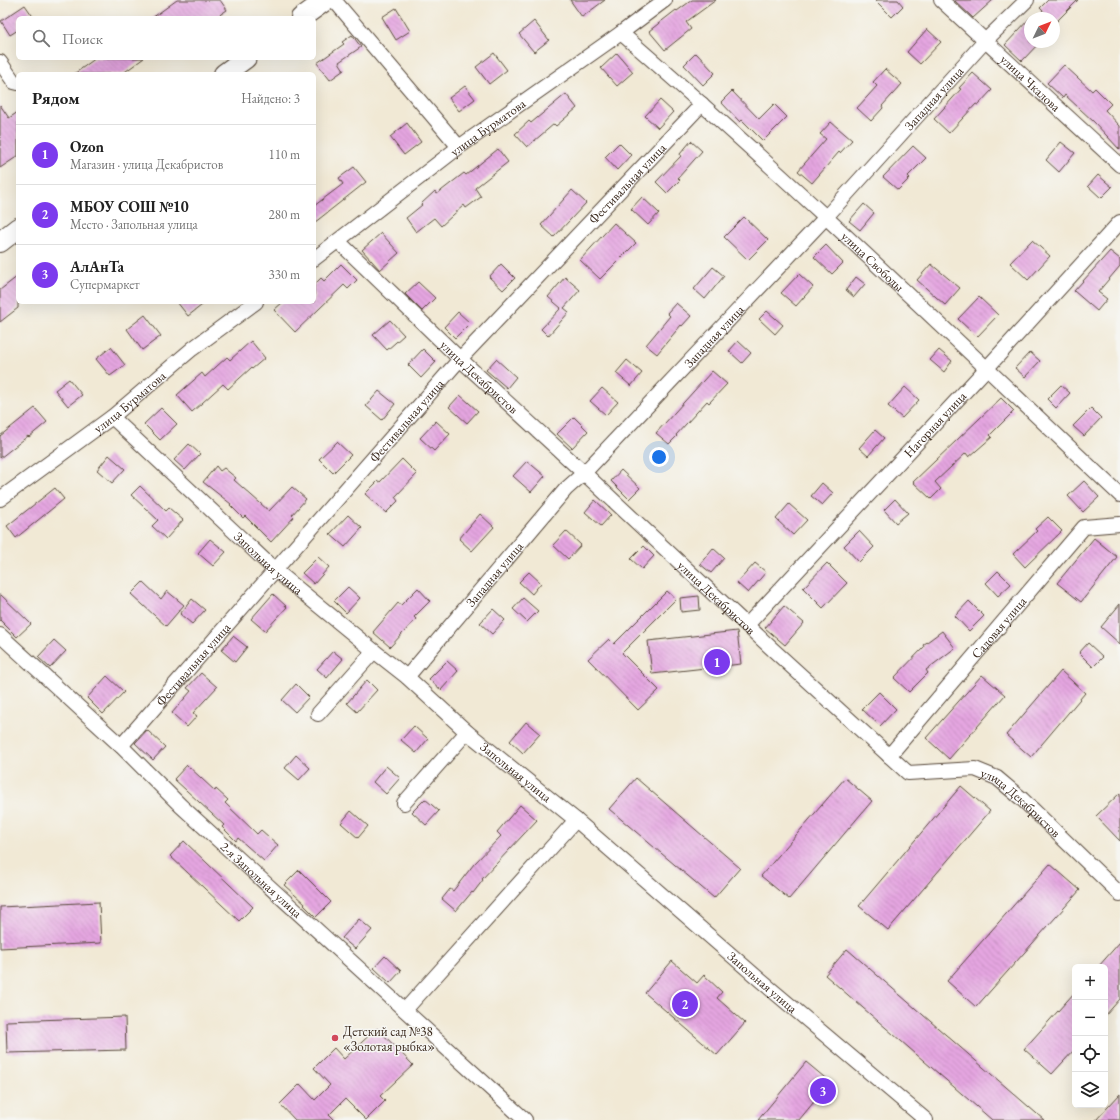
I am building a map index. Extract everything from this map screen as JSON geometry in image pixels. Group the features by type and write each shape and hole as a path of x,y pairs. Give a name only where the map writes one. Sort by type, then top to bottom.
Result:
{"main road":[{"path":"304,16 326,0"},
{"path":"227,72 243,60"},
{"path":"0,242 16,230"}],"street":[{"path":"334,0 459,147"},
{"name":"улица Бурматова","path":"316,258 459,147 621,33 665,0"},
{"name":"улица Чкалова","path":"941,0 1120,165"},
{"name":"Западная улица","path":"407,677 566,489 584,472 826,217 986,40 1027,0"},
{"name":"улица Свободы","path":"621,33 702,104 826,217 1120,495"},
{"path":"0,62 14,82 16,82"},
{"name":"Фестивальная улица","path":"121,746 460,359 702,104"},
{"name":"Нагорная улица","path":"748,625 986,369 1120,222"},
{"name":"улица Декабристов","path":"338,241 460,359 908,773 975,769 997,778 1022,799 1120,894"},
{"name":"улица Бурматова","path":"0,499 112,417 192,349 253,304"},
{"name":"Запольная улица","path":"112,417 275,570 407,677 467,732 576,820 760,980 926,1120"},
{"name":"Садовая улица","path":"889,756 1084,527 1120,524"},
{"name":"2-я Запольная улица","path":"0,635 121,746 187,812 525,1120"},
{"path":"318,714 374,651"},
{"path":"404,803 467,732"},
{"path":"405,1010 576,820"}],"building":[{"path":"177,0 220,0 227,10 218,16 155,16"},
{"path":"570,0 605,0 582,17"},
{"path":"692,0 716,0 686,22 691,29 665,50 649,31 676,10 677,11"},
{"path":"875,0 898,0 903,6 892,17"},
{"path":"954,0 993,0 973,18"},
{"path":"1048,0 1078,0 1060,18 1060,12 1044,12 1040,8"},
{"path":"25,5 33,16 16,16 16,31 10,35 1,21"},
{"path":"396,8 410,31 396,40 382,17"},
{"path":"534,21 549,40 534,52 519,34"},
{"path":"1024,24 1024,48 1034,48 1022,61 1005,45"},
{"path":"927,29 941,42 920,64 907,52"},
{"path":"352,35 361,47 339,62 344,70 330,80 317,63 344,44 342,42"},
{"path":"494,53 507,70 489,84 476,67"},
{"path":"617,53 633,72 617,86 601,68"},
{"path":"696,53 715,73 703,85 684,65"},
{"path":"93,60 141,60 125,72 77,72"},
{"path":"1064,65 1092,91 1095,88 1111,104 1105,110 1120,126 1120,150 1094,122 1065,95 1063,98 1047,83"},
{"path":"885,69 902,84 882,106 883,108 871,121 857,108 877,86 873,82"},
{"path":"973,73 992,90 978,105 976,104 949,133 934,119"},
{"path":"465,86 475,99 459,111 449,98"},
{"path":"732,91 759,119 774,104 787,117 763,141 742,120 740,122 721,102"},
{"path":"566,94 577,108 556,126 554,124 527,147 515,134 529,121 531,123"},
{"path":"660,100 673,112 658,128 645,116"},
{"path":"0,105 9,118 16,113 16,157 0,168"},
{"path":"831,122 852,140 840,153 839,152 812,183 798,171 826,139 820,134"},
{"path":"407,123 421,142 404,155 390,137"},
{"path":"691,141 702,151 678,178 680,180 667,193 656,182 681,156 680,154"},
{"path":"1061,142 1075,153 1059,172 1046,160"},
{"path":"619,143 631,155 617,170 605,157"},
{"path":"913,146 926,158 908,176 910,178 898,190 883,177"},
{"path":"498,149 508,162 475,188 481,197 466,208 464,205 441,226 434,218 416,232 406,218 422,205 421,204 435,191 437,194 464,173 466,175"},
{"path":"354,167 366,182 316,221 316,204 343,184 339,178"},
{"path":"1098,175 1112,187 1101,198 1088,186"},
{"path":"572,190 586,203 554,237 541,225"},
{"path":"642,197 659,213 648,225 631,209"},
{"path":"864,204 874,213 860,230 849,221"},
{"path":"744,217 768,240 748,260 724,237"},
{"path":"614,223 636,243 600,279 580,260"},
{"path":"381,233 399,253 380,270 362,250"},
{"path":"1032,240 1050,256 1028,280 1010,263"},
{"path":"826,245 843,263 832,274 814,257"},
{"path":"1110,251 1120,259 1120,266 1098,292 1107,299 1097,311 1074,291"},
{"path":"341,264 357,280 348,289 344,285 295,332 274,310 281,304 316,304 316,283 321,278 324,281"},
{"path":"501,264 515,278 503,290 489,277"},
{"path":"931,264 960,288 945,305 917,280"},
{"path":"713,267 724,276 705,299 694,289"},
{"path":"799,274 813,287 796,306 781,293"},
{"path":"565,277 580,290 564,308 569,312 548,336 541,329 561,308 548,297"},
{"path":"856,277 865,284 854,297 846,290"},
{"path":"16,278 16,304 18,304 18,308 0,322 0,290"},
{"path":"418,282 435,298 422,311 405,294"},
{"path":"979,297 998,315 977,337 958,319"},
{"path":"676,303 691,316 682,326 681,325 657,354 646,345 670,316 667,313"},
{"path":"179,304 203,304 188,316"},
{"path":"767,311 783,325 775,334 759,319"},
{"path":"458,312 470,323 455,338 444,327"},
{"path":"145,315 161,336 142,350 127,329"},
{"path":"390,320 404,335 387,350 373,335"},
{"path":"251,341 265,358 252,369 251,368 228,389 223,384 192,412 177,395 202,373 205,377 227,357 230,360"},
{"path":"738,341 751,353 742,363 729,351"},
{"path":"111,347 125,365 110,376 96,359"},
{"path":"423,349 436,362 421,378 408,365"},
{"path":"939,350 952,361 944,372 930,360"},
{"path":"1030,352 1040,361 1025,377 1015,368"},
{"path":"496,359 516,377 507,388 486,370"},
{"path":"627,360 642,373 631,386 616,373"},
{"path":"712,371 727,384 709,403 707,401 669,444 656,433"},
{"path":"69,379 82,395 68,406 55,390"},
{"path":"1061,385 1070,393 1056,408 1047,399"},
{"path":"905,387 919,400 902,418 888,406"},
{"path":"602,388 618,402 606,415 590,401"},
{"path":"379,391 395,404 382,420 366,406"},
{"path":"460,395 478,411 467,423 449,407"},
{"path":"1001,398 1014,411 990,435 992,437 969,457 966,453 935,482 941,489 931,499 913,482"},
{"path":"35,408 47,422 0,458 0,436"},
{"path":"161,408 177,424 160,440 144,424"},
{"path":"1091,408 1101,418 1084,436 1073,426"},
{"path":"574,417 588,431 572,448 557,434"},
{"path":"436,421 450,434 434,451 420,438"},
{"path":"875,430 884,438 868,456 859,448"},
{"path":"337,442 351,455 333,473 319,459"},
{"path":"189,444 200,454 185,470 174,460"},
{"path":"109,455 125,469 112,483 97,470"},
{"path":"402,459 417,474 395,497 398,501 386,513 365,494 378,481 380,482"},
{"path":"527,461 545,476 531,492 513,476"},
{"path":"216,466 220,471 224,468 236,478 234,480 269,511 292,487 306,499 292,515 294,517 271,542 245,516 243,518 230,505 231,504 203,482"},
{"path":"621,470 640,488 629,499 611,481"},
{"path":"1084,481 1099,497 1083,512 1068,496"},
{"path":"822,483 833,493 822,505 811,496"},
{"path":"140,486 166,511 169,508 183,520 166,539 152,526 158,520 131,495"},
{"path":"55,488 64,499 16,538 7,526"},
{"path":"895,499 908,513 896,523 884,510"},
{"path":"595,500 611,515 601,526 585,512"},
{"path":"789,504 807,520 793,535 776,519"},
{"path":"480,514 494,527 472,551 459,539"},
{"path":"348,515 362,528 345,547 330,534"},
{"path":"1048,517 1062,531 1025,567 1013,554 1037,531 1035,529"},
{"path":"566,531 581,545 568,559 553,545"},
{"path":"859,531 874,547 859,562 844,546"},
{"path":"1094,538 1117,557 1081,602 1057,583"},
{"path":"210,539 226,552 213,566 198,553"},
{"path":"644,546 654,556 642,569 631,559"},
{"path":"713,548 724,558 711,573 700,564"},
{"path":"318,557 329,567 314,584 302,573"},
{"path":"755,563 766,572 748,593 737,583"},
{"path":"827,563 847,583 823,608 803,588"},
{"path":"998,571 1011,584 998,596 986,583"},
{"path":"529,572 541,583 532,594 519,582"},
{"path":"143,582 161,599 167,591 184,605 166,626 131,594"},
{"path":"348,587 360,598 346,613 334,601"},
{"path":"418,588 430,601 414,617 416,619 390,647 373,632 398,603 401,605"},
{"path":"667,591 676,599 622,653 659,690 638,710 588,659 609,639 614,644"},
{"path":"0,594 31,624 17,637 0,620"},
{"path":"273,594 287,607 265,631 251,619"},
{"path":"699,596 700,610 681,612 680,598"},
{"path":"523,598 538,611 527,622 513,609"},
{"path":"192,599 205,610 192,624 180,614"},
{"path":"969,601 984,616 969,631 955,616"},
{"path":"1120,604 1120,644 1101,627"},
{"path":"784,606 804,623 785,645 765,628"},
{"path":"493,609 505,620 492,634 480,623"},
{"path":"737,631 741,664 652,674 648,641"},
{"path":"942,631 955,648 926,670 928,673 909,692 894,678 924,647 923,645"},
{"path":"233,636 247,647 235,662 221,650"},
{"path":"54,640 66,651 50,668 38,657"},
{"path":"1088,643 1103,657 1093,667 1079,653"},
{"path":"333,651 343,659 327,678 317,669"},
{"path":"447,661 458,671 441,690 429,679"},
{"path":"1061,671 1085,693 1031,757 1006,735"},
{"path":"201,673 217,687 193,713 197,716 187,727 172,713 191,691 187,688"},
{"path":"982,675 1005,695 949,759 926,738"},
{"path":"107,676 124,692 103,714 87,698"},
{"path":"367,680 377,690 357,712 347,703"},
{"path":"296,684 309,697 295,712 282,700"},
{"path":"879,692 896,709 880,726 862,709"},
{"path":"526,722 540,734 523,753 510,741"},
{"path":"414,726 428,739 416,753 401,740"},
{"path":"147,730 165,747 153,760 135,743"},
{"path":"296,755 310,768 299,780 285,768"},
{"path":"187,765 215,791 216,789 228,800 225,803 257,834 261,830 278,845 264,861 238,838 236,841 222,827 224,825 174,779"},
{"path":"386,766 400,778 386,794 373,782"},
{"path":"636,778 740,868 714,898 609,809"},
{"path":"845,778 872,801 789,899 761,876"},
{"path":"961,786 990,811 888,930 859,906"},
{"path":"1120,793 1120,841 1096,816"},
{"path":"425,799 439,811 426,825 412,812"},
{"path":"520,805 537,820 482,879 483,880 473,893 472,892 456,911 442,899 450,889 453,891 474,864 501,836 497,832"},
{"path":"351,811 368,826 358,838 341,823"},
{"path":"184,841 253,907 239,921 170,856"},
{"path":"1050,864 1080,890 976,1007 947,981"},
{"path":"299,870 331,902 316,917 304,905 305,904 284,885"},
{"path":"99,902 101,943 0,948 0,907"},
{"path":"359,919 372,930 355,949 342,938"},
{"path":"1120,942 1120,999 1108,1013 1108,964 1101,964"},
{"path":"847,949 1044,1120 992,1120 825,975"},
{"path":"385,956 401,971 390,983 374,968"},
{"path":"672,961 697,983 704,975 722,992 717,998 745,1023 717,1055 645,993"},
{"path":"1072,995 1072,1052 1052,1074 1024,1049"},
{"path":"125,1017 126,1050 7,1053 6,1021"},
{"path":"377,1028 413,1065 380,1096 385,1101 366,1120 345,1099 329,1115 334,1120 295,1120 280,1104 300,1084 315,1100 330,1085 314,1068 334,1048 344,1059"},
{"path":"806,1062 830,1082 799,1120 758,1120"},
{"path":"1120,1094 1120,1120 1096,1120 1108,1108"}],"place":[{"name":"Ozon","path":"717,662"},
{"name":"МБОУ СОШ №10","path":"685,1004"},
{"name":"Детский сад №38 «Золотая рыбка»","path":"335,1038"},
{"name":"АлАнТа","path":"823,1091"}]}
